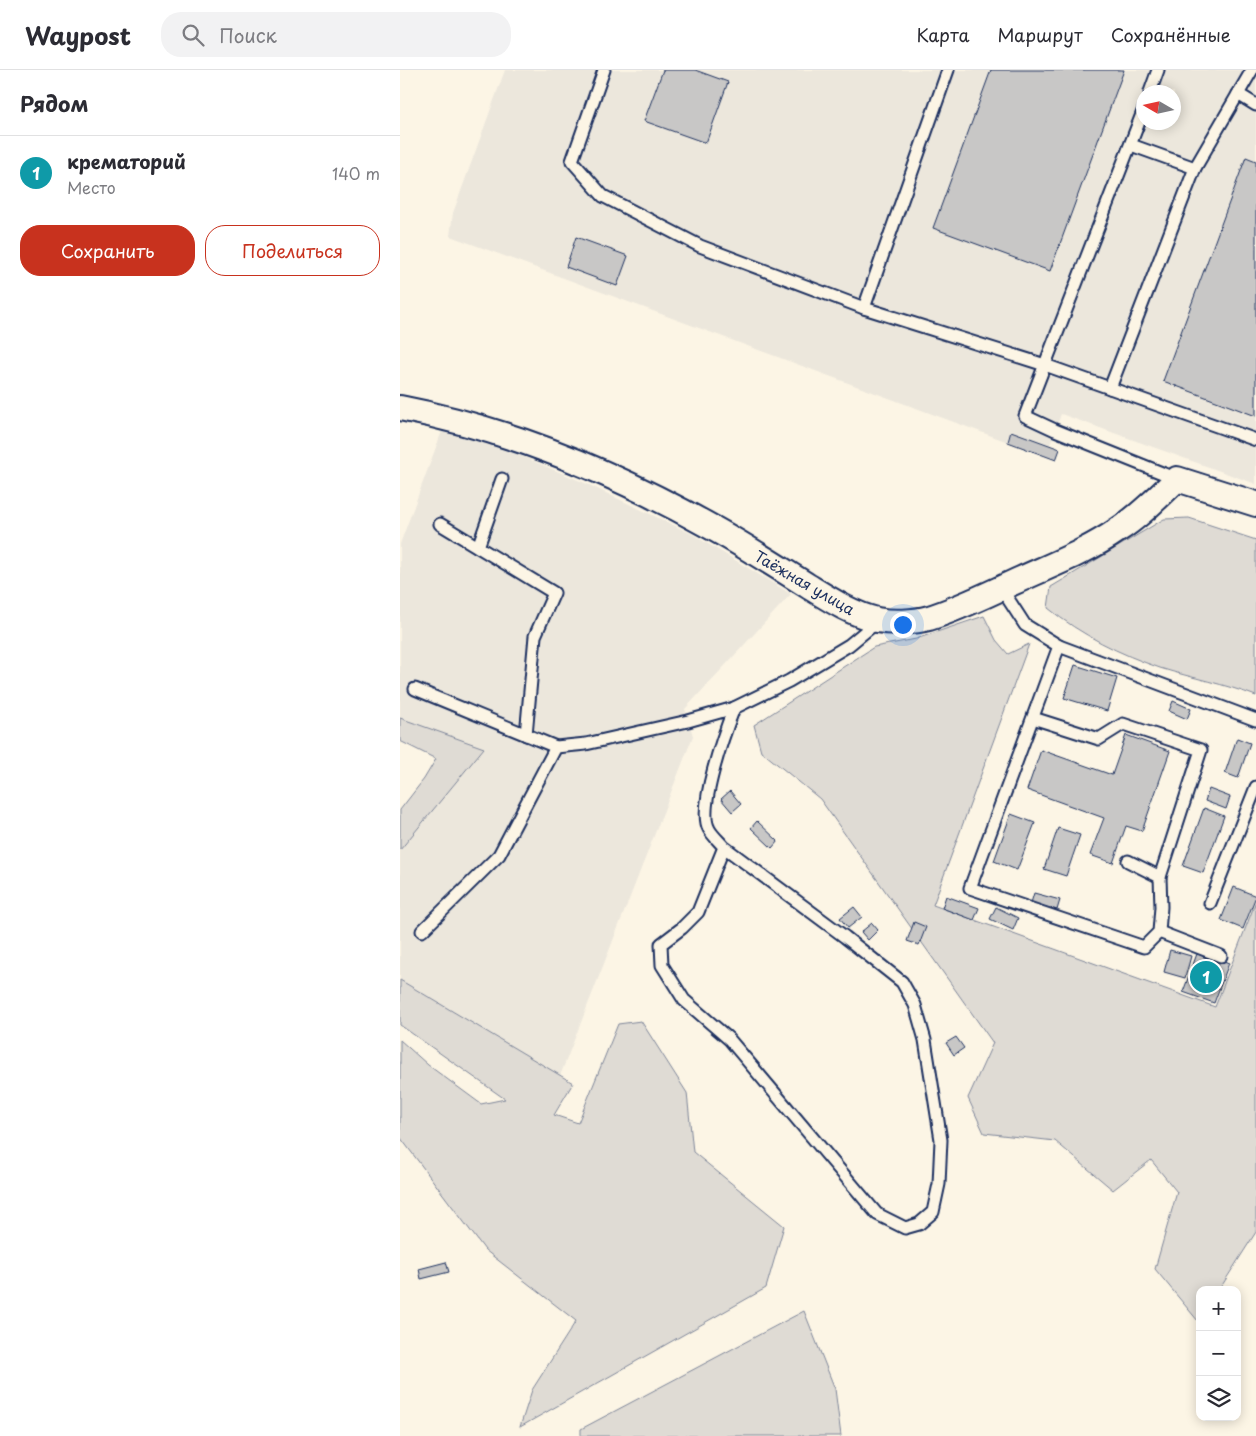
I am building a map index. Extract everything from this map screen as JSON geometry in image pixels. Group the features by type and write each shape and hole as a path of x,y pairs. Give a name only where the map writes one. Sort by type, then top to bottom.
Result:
{"street":[{"name":"Таёжная улица","path":"400,408 489,429 548,450 610,477 713,528 829,599 856,613 879,620 904,621 928,618 1086,550 1118,531 1144,511 1177,479"},
{"path":"1177,479 1256,504"}],"lane":[{"path":"604,70 572,161 603,196 700,246 864,308 1045,365 1256,440"},
{"path":"864,308 948,70"},
{"path":"1153,85 1158,70"},
{"path":"1110,388 1195,168 1252,70"},
{"path":"1238,94 1256,105"},
{"path":"1136,130 1025,416 1177,479"},
{"path":"1130,145 1195,168"},
{"path":"478,547 502,479"},
{"path":"440,524 554,593 535,636 526,735"},
{"path":"1001,588 1026,625 1059,646 1256,720"},
{"path":"415,689 556,747 586,744 688,721 734,708 789,681 840,650 879,620"},
{"path":"1033,718 1099,739 1122,724 1201,750 1160,877 1161,907 1159,932 1144,947 970,888 1059,646"},
{"path":"724,847 698,912 682,928 660,944 662,965 684,1000 729,1039 877,1214 905,1228 919,1224 933,1212 939,1184 941,1140 925,1040 915,1005 902,982 724,847 708,828 706,809 711,779 719,747 734,708"},
{"path":"422,931 499,855 556,747"},
{"path":"1210,904 1256,787"},
{"path":"1128,861 1160,877"},
{"path":"1159,932 1221,956"}],"shaded area":[{"path":"505,70 1256,70 1256,484 1061,414 1050,445 1011,431 1008,442 450,236 453,213"},
{"path":"442,431 505,449 585,483 690,533 791,594 685,709 693,736 560,1076 400,980 400,850 483,748 400,718 400,544"},
{"path":"1189,518 1256,540 1256,696 1160,668 1130,657 1087,635 1048,608 1051,587 1164,519"},
{"path":"984,616 996,640 1008,654 1029,644 933,905 1215,1007 1256,901 1256,1232 1222,1286 1196,1286 1196,1319 1155,1269 1177,1192 1151,1160 1113,1190 1055,1141 984,1133 968,1098 993,1043 820,799 761,751 754,725 874,647 916,639"},
{"path":"400,718 484,748 400,850 400,810 424,779 436,759 400,741"},
{"path":"400,980 573,1083 554,1115 578,1123 618,1024 641,1021 687,1093 693,1152 784,1226 766,1288 520,1427 532,1390 576,1321 485,1250 400,1137 400,1040 428,1065 481,1104 505,1099 400,1025"},
{"path":"804,1311 835,1389 841,1436 581,1436 581,1429"}],"building":[{"path":"663,70 695,70 728,82 706,143 644,121"},
{"path":"991,70 1124,70 1050,271 933,228"},
{"path":"1246,157 1256,161 1256,416 1163,381"},
{"path":"576,237 628,256 617,286 566,267"},
{"path":"1011,431 1060,449 1056,460 1008,442"},
{"path":"1075,665 1117,678 1107,711 1064,698"},
{"path":"1173,701 1191,709 1187,719 1169,711"},
{"path":"1126,735 1170,751 1142,831 1126,826 1113,863 1090,855 1104,818 1027,790 1041,750 1112,775"},
{"path":"1237,738 1250,743 1238,778 1225,773"},
{"path":"1209,789 1230,797 1226,809 1205,801"},
{"path":"730,791 741,804 732,812 721,799"},
{"path":"1204,808 1224,816 1203,873 1183,866"},
{"path":"1011,814 1035,823 1017,870 994,861"},
{"path":"757,821 778,841 772,848 751,828"},
{"path":"1058,828 1080,835 1066,876 1044,869"},
{"path":"1234,887 1256,896 1243,929 1221,920"},
{"path":"1034,893 1060,900 1057,910 1031,903"},
{"path":"946,896 979,908 974,920 942,908"},
{"path":"854,907 862,917 848,928 840,918"},
{"path":"996,907 1018,918 1013,930 990,919"},
{"path":"914,922 926,927 919,945 907,941"},
{"path":"872,923 878,930 868,940 861,932"},
{"path":"1170,950 1191,956 1185,978 1164,972"},
{"path":"1198,951 1229,963 1214,1003 1183,992"},
{"path":"956,1037 964,1048 954,1055 946,1043"},
{"path":"446,1262 449,1272 421,1279 419,1269"}],"place":[{"name":"крематорий","path":"1206,977"}]}
